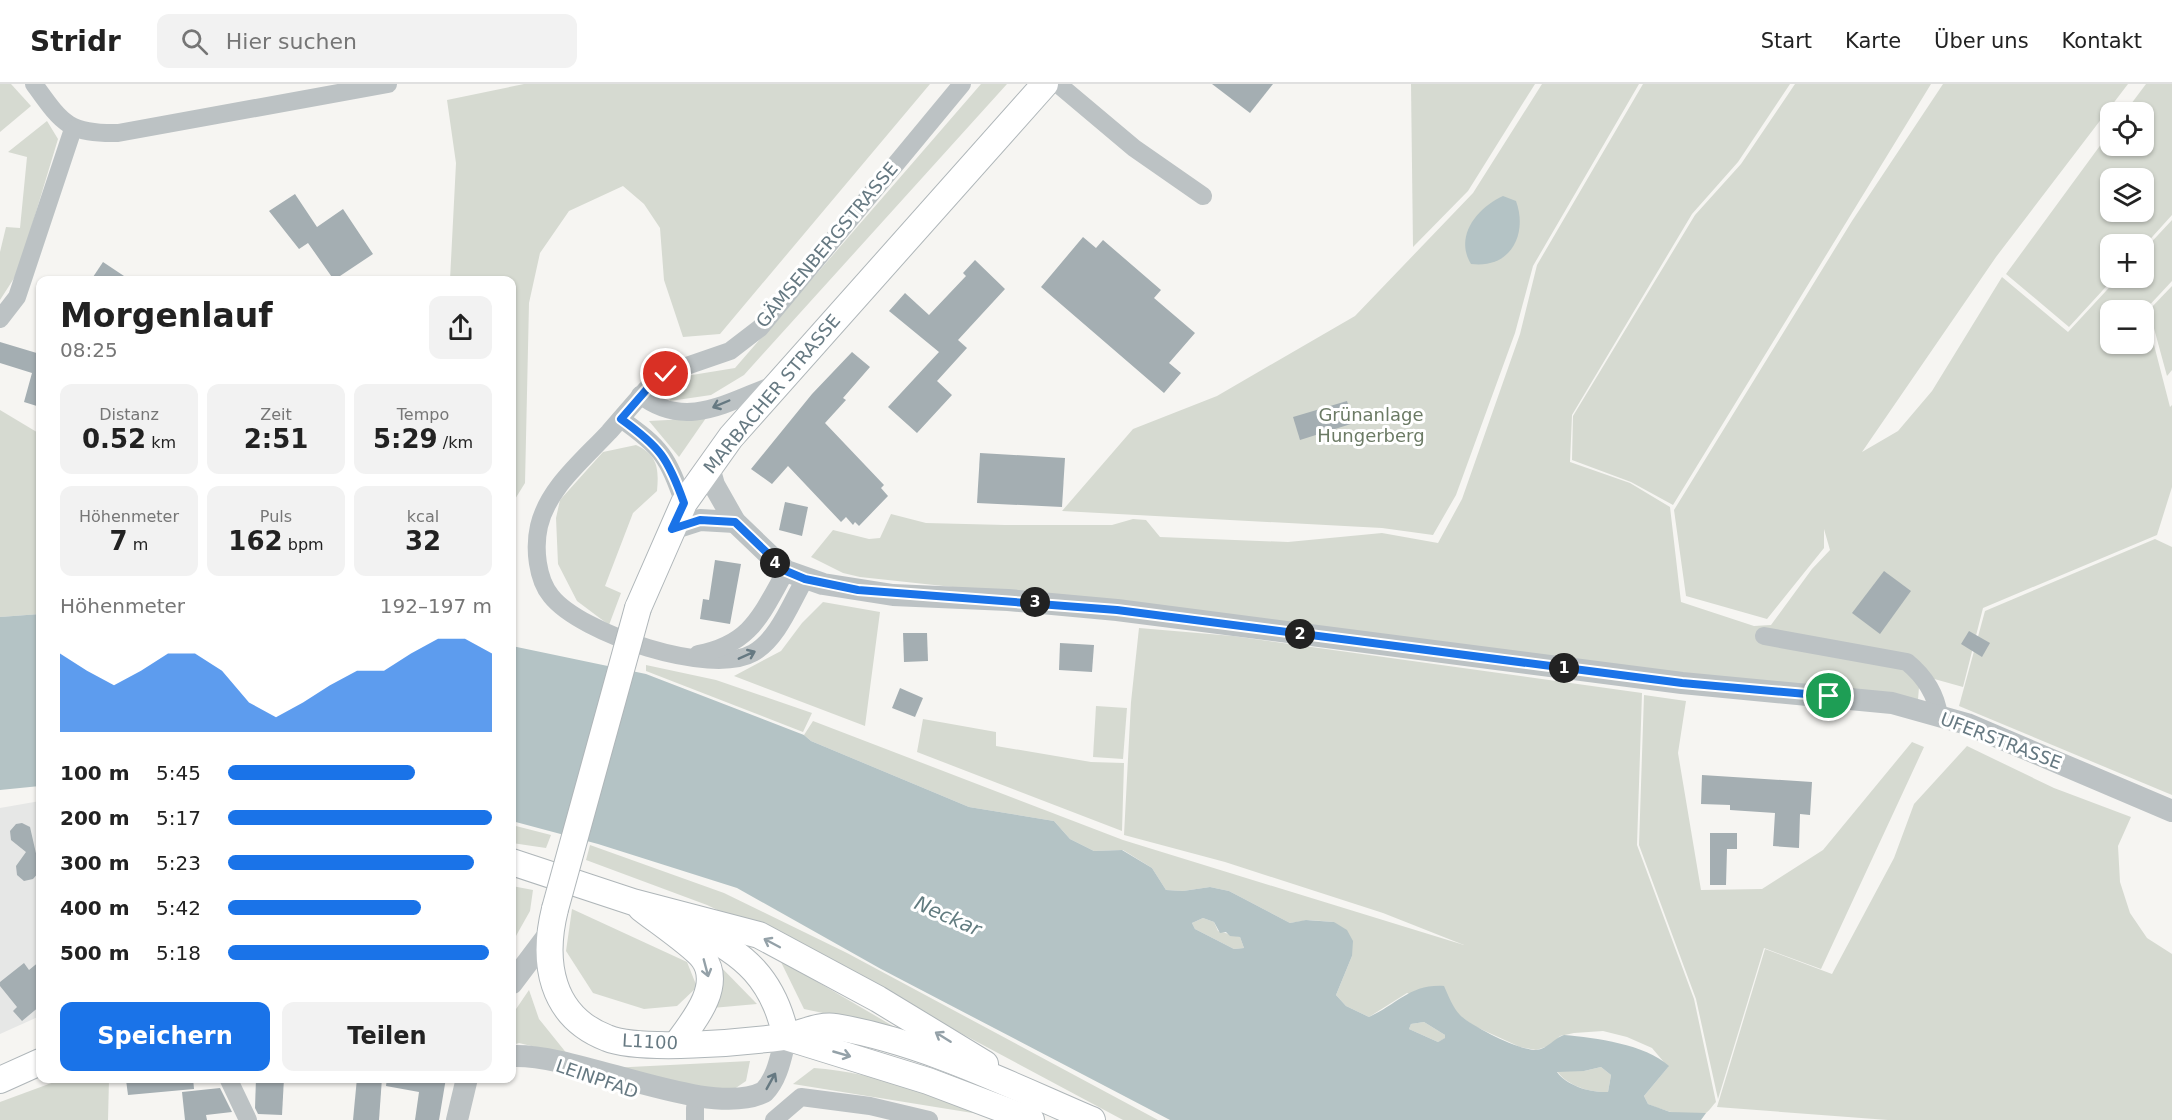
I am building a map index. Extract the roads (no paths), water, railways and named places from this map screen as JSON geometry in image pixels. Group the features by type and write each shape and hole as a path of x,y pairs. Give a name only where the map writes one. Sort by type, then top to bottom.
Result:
{"main road":[{"name":"MARBACHER STRASSE","path":"549,934 638,608 684,503 709,467 776,384 1044,84"},
{"path":"516,863 633,902 759,936 943,1036 1027,1092"},
{"path":"633,902 716,940 744,960 764,979 773,995 781,1012 786,1037"},
{"path":"633,902 703,958 708,973 706,1000 676,1045"},
{"name":"L1100","path":"549,934 547,951 552,978 569,1010 586,1027 608,1039 676,1045 786,1037"},
{"path":"786,1037 805,1030 833,1026 868,1033 944,1059 1092,1120"},
{"path":"786,1037 928,1081 1031,1120"},
{"path":"0,1080 36,1064"}],"street":[{"path":"34,84 50,106 73,129 95,134 118,134 388,84"},
{"name":"GÄMSENBERGSTRASSE","path":"795,575 770,638 753,653 730,661 716,662 649,647 601,632 563,609 550,596 543,582 538,562 538,539 549,502 560,484 621,419 640,395 666,374 730,351 760,328 962,84"},
{"path":"1058,84 1134,148 1203,196"},
{"path":"0,319 18,297 73,129"},
{"path":"640,395 667,411 688,414 709,410 776,384"},
{"path":"621,419 659,448 674,475 684,503"},
{"path":"709,467 714,485 735,522 795,575"},
{"path":"672,529 700,520 735,522"},
{"name":"UFERSTRASSE","path":"795,575 893,595 1008,600 1117,610 1682,683 1892,703 1967,724 2172,811"},
{"path":"1764,636 1907,662 1924,676 1937,704 1939,716"},
{"path":"516,978 549,934"},
{"name":"LEINPFAD","path":"516,1056 534,1057 691,1111 729,1111 750,1104 766,1090 776,1071 786,1037"},
{"path":"230,1083 248,1120"},
{"path":"456,1120 466,1083"},
{"path":"774,1120 801,1097 870,1113 929,1120"}],"water":[{"path":"1503,196 1516,201 1520,225 1518,237 1506,255 1497,261 1471,264 1466,254 1465,243 1471,224 1477,215 1493,201"},
{"path":"36,614 36,786 0,790 0,617"},
{"name":"Neckar","path":"516,647 646,674 804,735 811,741 969,807 1054,821 1070,839 1094,851 1122,850 1152,868 1166,890 1183,891 1210,887 1229,891 1290,923 1306,920 1334,922 1347,930 1353,941 1352,956 1336,995 1346,1006 1369,1017 1422,988 1444,986 1453,1005 1466,1020 1518,1046 1536,1050 1564,1035 1620,1043 1647,1052 1669,1066 1644,1096 1648,1104 1670,1112 1706,1113 1701,1120 1170,1120 881,969 737,888 598,844 516,822","holes":["1203,918 1214,922 1220,933 1226,932 1230,936 1240,937 1244,948 1234,949 1195,929 1192,923","1424,1022 1445,1035 1445,1038 1438,1042 1409,1029 1411,1024","1601,1067 1611,1075 1608,1092 1580,1088 1561,1077 1557,1072 1584,1071"]}],"park label":[{"name":"Grünanlage Hungerberg","path":"1371,425"}]}
